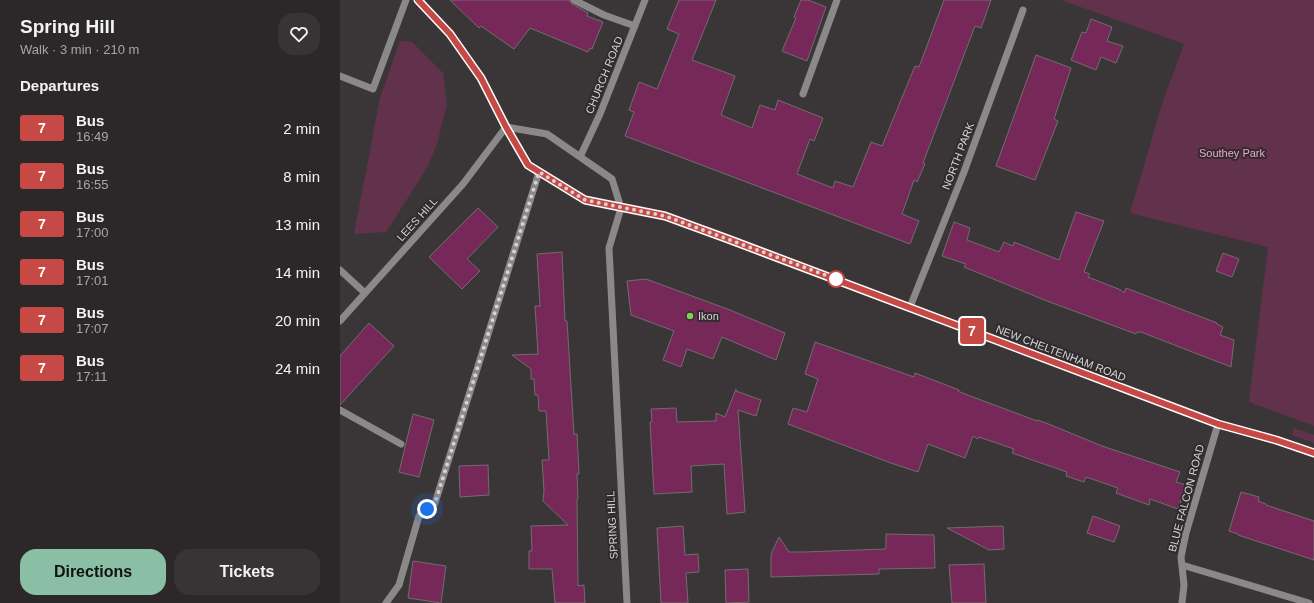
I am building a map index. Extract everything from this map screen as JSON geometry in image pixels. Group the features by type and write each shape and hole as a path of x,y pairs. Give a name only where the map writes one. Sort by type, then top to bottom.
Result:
{"street":[{"path":"340,76 373,89 406,0"},
{"name":"NEW CHELTENHAM ROAD","path":"418,0 450,34 481,78 506,127 528,165 585,200 665,216 1218,424 1276,440 1314,453"},
{"path":"574,0 604,15 635,26"},
{"name":"CHURCH ROAD","path":"580,157 600,114 645,0"},
{"path":"803,94 837,0"},
{"name":"NORTH PARK","path":"910,307 964,172 1023,10"},
{"path":"506,127 547,134 612,179 621,208"},
{"name":"LEES HILL","path":"340,321 463,184 506,127"},
{"path":"386,603 399,585 420,516 435,503 539,172"},
{"name":"SPRING HILL","path":"621,208 609,248 627,603"},
{"path":"340,270 365,294"},
{"path":"340,410 401,444"},
{"name":"BLUE FALCON ROAD","path":"1182,603 1184,585 1181,556 1186,533 1218,424"},
{"path":"1182,565 1309,603"}],"green space":[{"name":"Southey Park","path":"1061,0 1314,0 1314,426 1249,402 1268,247 1130,213 1162,104 1184,44"},
{"path":"400,41 412,42 443,73 447,104 437,144 427,168 386,232 354,234 380,98"},
{"path":"1294,428 1314,435 1314,443 1292,435"}],"building":[{"path":"450,0 569,0 572,4 588,13 587,16 603,22 592,49 590,48 588,52 530,28 514,49 481,26 479,28"},
{"path":"679,0 716,0 692,60 735,76 721,115 752,128 760,105 775,110 778,100 823,118 814,141 810,139 797,174 833,188 835,181 853,187 871,142 882,146 915,66 919,67 944,0 991,0 981,28 975,26 923,163 925,164 917,182 914,180 902,214 919,221 910,244 625,136 634,112 629,110 639,82 657,89 679,34 667,29"},
{"path":"801,0 808,0 826,7 807,61 782,51 796,18 794,17"},
{"path":"1091,19 1112,27 1107,41 1123,46 1116,63 1101,57 1096,70 1071,60 1082,32 1086,33"},
{"path":"1036,55 1071,68 1054,119 1058,121 1035,180 996,166"},
{"path":"478,208 498,227 467,259 480,271 462,289 429,257"},
{"path":"1076,212 1104,221 1084,272 1090,274 1088,277 1121,290 1124,293 1126,288 1217,323 1223,327 1220,335 1234,340 1231,367 1141,332 1137,332 1136,334 1047,301 964,267 966,264 942,256 954,222 970,228 967,240 999,252 1004,242 1013,246 1014,242 1059,260"},
{"path":"562,252 565,321 567,321 574,434 577,434 579,474 577,474 578,586 584,585 585,603 555,603 552,569 529,569 529,551 532,551 531,526 568,525 543,501 544,491 542,460 549,460 546,411 539,411 538,395 535,395 534,379 531,379 531,369 512,355 538,354 535,306 540,306 537,254"},
{"path":"1223,253 1239,259 1232,277 1216,271"},
{"path":"646,279 730,310 785,333 776,360 722,337 713,359 687,349 681,367 663,360 674,331 631,315 627,281"},
{"path":"369,323 394,346 340,405 340,356"},
{"path":"815,342 914,377 915,373 959,390 958,391 965,394 1046,423 1102,446 1180,472 1176,482 1186,485 1178,509 1150,499 1149,505 1116,493 1118,488 1086,477 1084,482 1066,476 1067,472 1012,453 1014,449 979,437 978,439 973,436 965,458 928,444 918,472 788,424 793,408 807,412 818,379 805,374"},
{"path":"736,389 736,391 761,400 756,416 738,410 745,512 727,514 724,464 691,466 692,492 654,494 650,422 652,422 651,409 676,408 677,422 716,421 716,413 725,417"},
{"path":"413,414 434,420 419,477 399,472"},
{"path":"488,465 489,495 460,497 459,466"},
{"path":"1241,492 1259,497 1258,501 1266,505 1314,521 1314,560 1229,531"},
{"path":"1093,516 1120,526 1114,542 1087,533"},
{"path":"683,526 685,555 698,554 699,572 686,573 688,603 661,603 657,528"},
{"path":"1003,526 1004,549 989,550 947,528"},
{"path":"886,534 934,535 935,568 879,569 879,574 771,577 771,554 779,537 789,552 804,552 886,549"},
{"path":"413,561 446,566 441,603 408,598"},
{"path":"984,564 986,603 952,603 949,565"},
{"path":"748,569 749,602 726,603 725,570"}],"bus line":[{"name":"7","path":"418,0 450,34 481,78 506,127 528,165 585,200 665,216 1218,424 1276,440 1314,453"}],"place":[{"name":"Ikon","path":"690,316"}],"route":[{"path":"427,509 435,503 539,172 585,200 665,216 836,279"}]}
